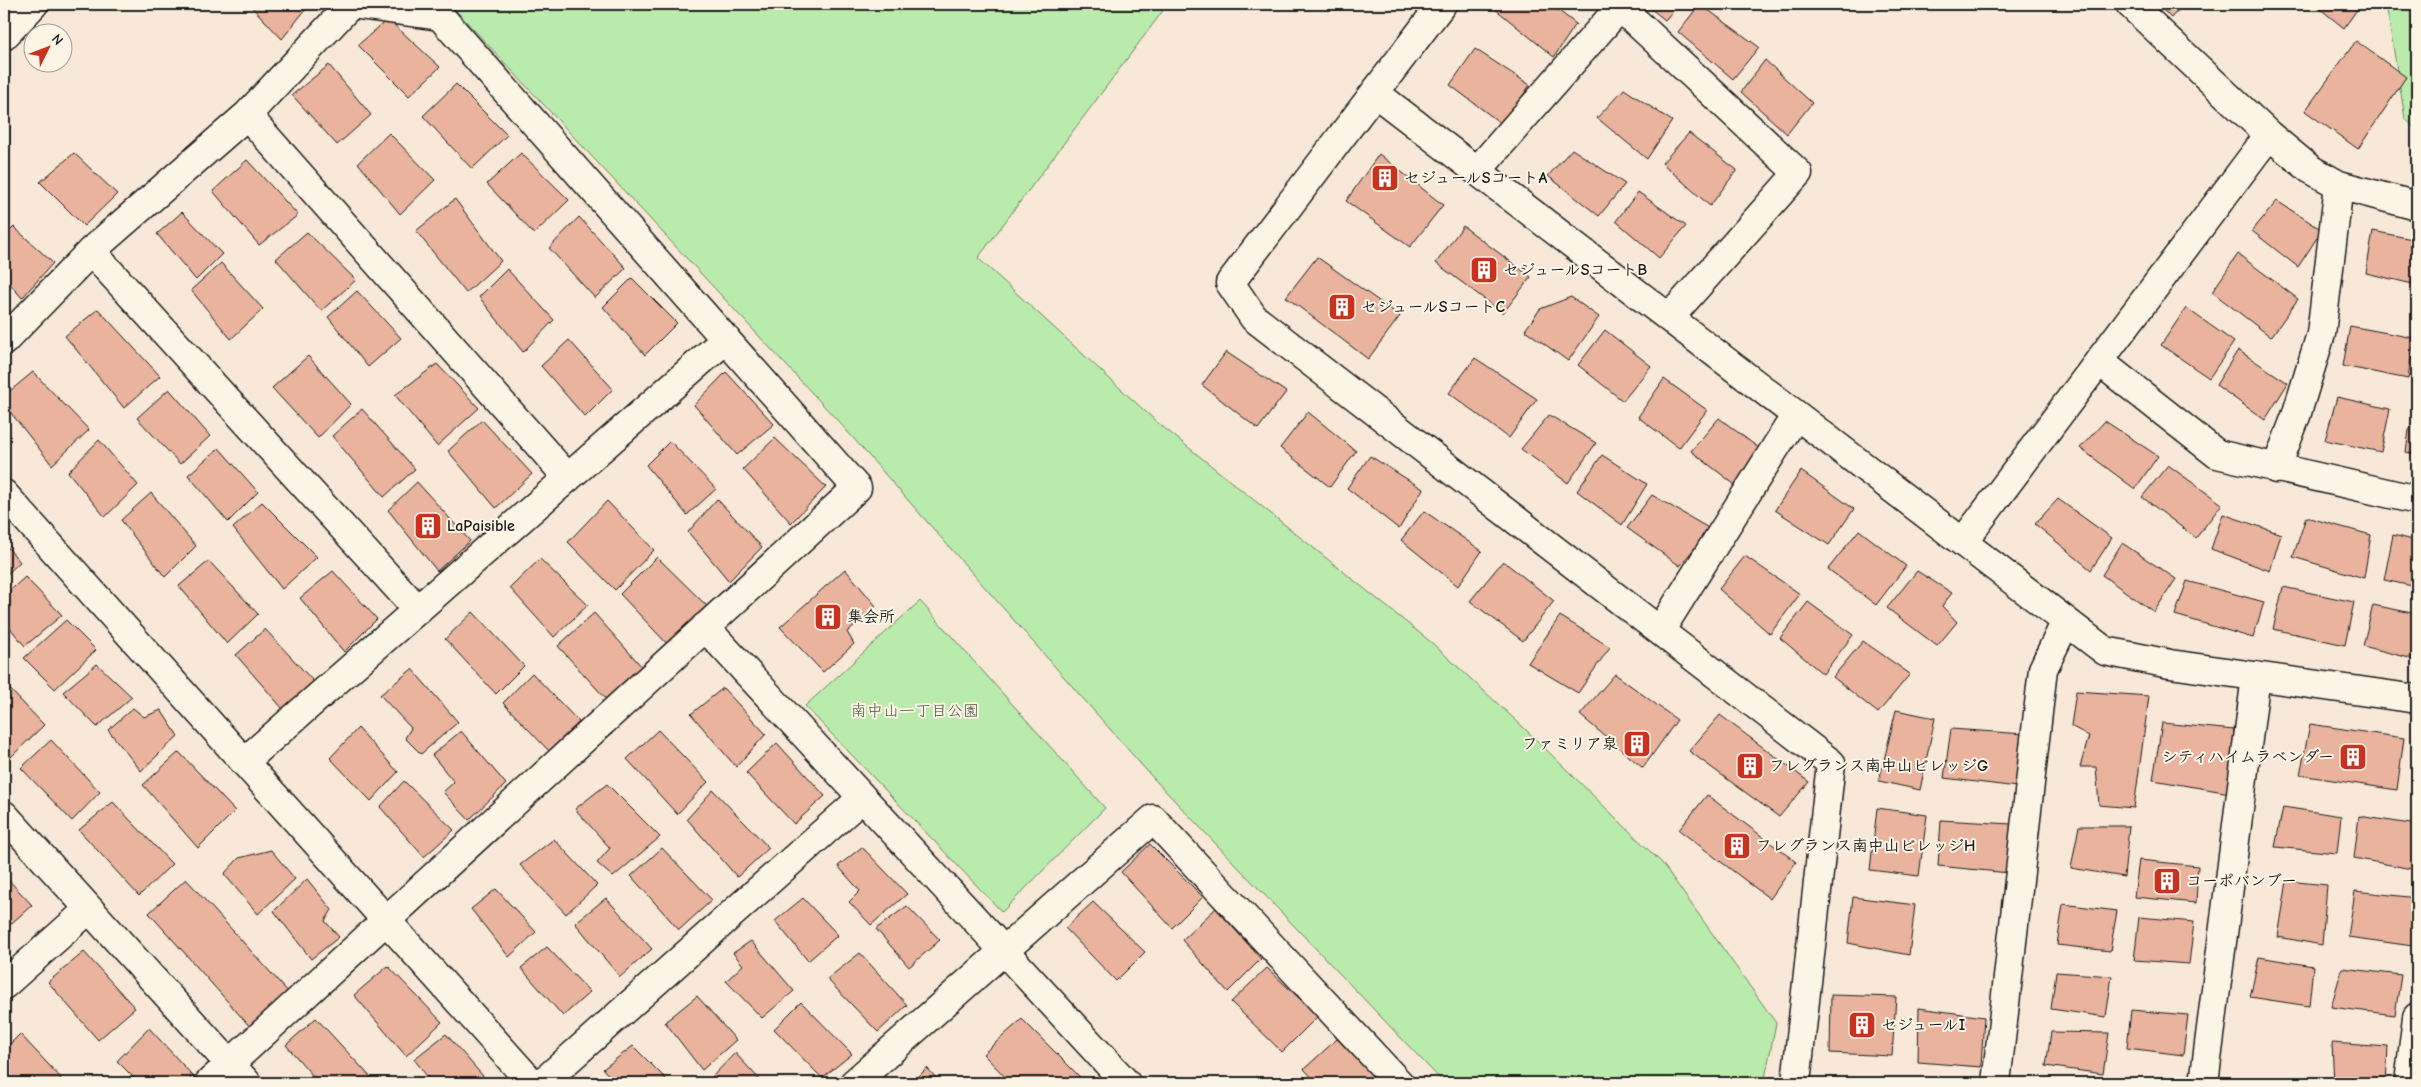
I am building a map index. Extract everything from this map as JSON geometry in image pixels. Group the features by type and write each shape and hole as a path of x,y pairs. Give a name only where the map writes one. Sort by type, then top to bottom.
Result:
{"street":[{"path":"4,36 34,4"},
{"path":"4,341 91,251 248,115 351,4 440,16 857,488 386,920 238,1074 209,1083"},
{"path":"1442,4 1230,283 1254,318 1832,763 1796,1083"},
{"path":"2130,4 2269,135 2310,169 2339,185 2417,206"},
{"path":"1477,171 1620,6 1798,173 1669,318"},
{"path":"1375,93 2105,651 2170,664 2417,698"},
{"path":"248,115 568,478"},
{"path":"1963,542 2269,135"},
{"path":"2276,469 2296,416 2321,334 2339,185"},
{"path":"91,251 418,610"},
{"path":"244,762 726,339"},
{"path":"2099,360 2217,454 2417,500"},
{"path":"1660,631 1796,415"},
{"path":"4,494 532,1083"},
{"path":"1996,1083 2043,669 2066,621"},
{"path":"705,627 1126,1083"},
{"path":"2204,1083 2256,676"},
{"path":"542,1083 862,798"},
{"path":"4,815 238,1074"},
{"path":"854,1083 1153,819 1399,1083"},
{"path":"4,985 89,909"},
{"path":"2409,1083 2417,1017"}],"green space":[{"path":"450,4 1168,4 978,258 1158,423 1432,643 1523,727 1662,863 1776,1023 1764,1083 1444,1083 1154,779 839,422"},
{"path":"2386,4 2417,4 2417,131 2405,118"},
{"name":"南中山一丁目公園","path":"920,601 1105,808 1002,912 805,706"}],"building":[{"path":"249,4 310,4 282,39"},
{"path":"1499,4 1550,4 1576,24 1554,57 1494,8"},
{"path":"1645,4 1679,4 1665,20"},
{"path":"1700,4 1759,47 1733,79 1678,32"},
{"path":"2157,4 2184,4 2171,18"},
{"path":"2314,4 2361,4 2344,28"},
{"path":"388,19 440,67 409,96 358,45"},
{"path":"2356,41 2406,77 2358,149 2305,111"},
{"path":"1475,49 1530,85 1503,125 1450,85"},
{"path":"1765,60 1812,103 1787,134 1741,92"},
{"path":"329,65 371,115 337,145 292,95"},
{"path":"456,84 507,135 472,169 423,116"},
{"path":"1624,89 1672,121 1647,159 1597,118"},
{"path":"389,133 435,180 400,214 358,163"},
{"path":"1689,133 1737,170 1710,206 1662,163"},
{"path":"1572,149 1625,184 1599,216 1548,176"},
{"path":"74,153 117,194 84,226 40,182"},
{"path":"521,153 569,200 534,234 487,184"},
{"name":"セジュールSコートA","path":"1379,154 1443,205 1410,247 1346,201"},
{"path":"247,160 298,215 259,245 213,191"},
{"path":"1638,192 1686,226 1659,258 1616,221"},
{"path":"455,199 501,261 466,293 416,231"},
{"path":"2277,201 2322,230 2298,267 2252,231"},
{"path":"182,212 222,254 196,280 157,234"},
{"path":"579,217 626,268 595,298 549,248"},
{"name":"セジュールSコートB","path":"1463,226 1531,277 1503,313 1436,263"},
{"path":"14,227 53,263 22,298 4,277 4,237"},
{"path":"2373,231 2417,240 2417,285 2366,273"},
{"path":"307,232 356,280 321,311 276,259"},
{"path":"2238,254 2298,299 2271,337 2212,292"},
{"name":"セジュールSコートC","path":"1317,257 1400,316 1368,359 1286,297"},
{"path":"221,263 263,309 231,339 191,290"},
{"path":"507,269 554,320 523,352 479,297"},
{"path":"632,278 677,323 645,355 603,307"},
{"path":"357,291 401,338 368,367 328,317"},
{"path":"1571,297 1599,317 1568,361 1525,330 1540,309"},
{"path":"2186,308 2234,342 2209,378 2161,345"},
{"path":"98,309 160,376 124,408 65,336"},
{"path":"2350,326 2414,338 2408,379 2343,366"},
{"path":"1605,330 1651,366 1623,401 1578,365"},
{"path":"569,340 613,389 585,417 541,366"},
{"path":"2238,350 2288,383 2265,420 2216,385"},
{"path":"1226,352 1286,392 1258,429 1202,385"},
{"path":"308,356 351,404 318,438 272,388"},
{"path":"1475,358 1537,399 1509,438 1449,393"},
{"path":"437,364 479,408 437,446 395,395"},
{"path":"33,372 89,430 52,465 4,404 4,396"},
{"path":"726,372 774,424 737,455 694,405"},
{"path":"1664,379 1707,410 1679,448 1638,417"},
{"path":"169,389 210,436 180,464 137,418"},
{"path":"2337,397 2390,409 2381,452 2325,440"},
{"path":"362,409 415,469 384,497 332,436"},
{"path":"1308,412 1356,451 1330,487 1280,448"},
{"path":"1549,415 1596,443 1568,483 1521,449"},
{"path":"1719,418 1764,452 1739,488 1691,451"},
{"path":"482,420 532,474 496,508 448,451"},
{"path":"2105,421 2158,456 2135,489 2080,448"},
{"path":"2417,422 2417,455 2406,452 2409,430"},
{"path":"775,438 826,487 791,523 743,469"},
{"path":"99,440 138,485 105,517 68,472"},
{"path":"670,441 716,489 687,515 646,465"},
{"path":"219,448 258,492 228,522 188,475"},
{"path":"1602,455 1647,484 1622,525 1577,491"},
{"path":"1370,456 1423,489 1399,529 1347,488"},
{"path":"2168,465 2222,504 2196,538 2142,497"},
{"path":"1801,471 1854,509 1829,545 1775,510"},
{"name":"LaPaisible","path":"417,482 470,541 437,571 388,510"},
{"path":"151,493 196,546 165,577 121,520"},
{"path":"1652,495 1710,529 1680,566 1627,528"},
{"path":"717,499 762,547 729,581 688,532"},
{"path":"2058,499 2112,538 2091,570 2035,524"},
{"path":"607,501 654,550 615,590 568,542"},
{"path":"262,502 317,557 282,589 233,528"},
{"path":"1424,511 1482,551 1458,586 1401,540"},
{"path":"2223,514 2281,534 2270,571 2211,549"},
{"path":"2306,517 2371,535 2364,578 2293,557"},
{"path":"1859,530 1906,566 1876,605 1828,569"},
{"path":"2393,535 2417,541 2417,587 2384,580"},
{"path":"4,543 20,562 4,577"},
{"path":"2122,543 2176,579 2154,612 2102,575"},
{"path":"1745,556 1800,594 1770,634 1719,589"},
{"path":"657,557 710,609 671,648 620,594"},
{"path":"540,559 588,605 554,637 510,588"},
{"path":"209,561 258,614 227,644 179,586"},
{"path":"1503,561 1554,601 1523,641 1470,601"},
{"name":"集会所","path":"845,569 876,606 847,632 854,644 823,672 780,627"},
{"path":"333,571 377,619 344,652 300,598"},
{"path":"1917,571 1952,593 1942,606 1957,622 1937,646 1887,608"},
{"path":"25,577 62,615 25,646 4,621 4,596"},
{"path":"2187,581 2264,602 2253,638 2175,615"},
{"path":"2283,587 2354,602 2345,645 2273,629"},
{"path":"1808,602 1853,635 1823,674 1780,638"},
{"path":"2373,605 2417,614 2417,660 2363,646"},
{"path":"473,612 524,666 496,694 445,639"},
{"path":"594,613 643,668 607,700 558,646"},
{"path":"1560,616 1610,647 1578,693 1528,663"},
{"path":"66,620 96,650 55,689 24,658"},
{"path":"265,629 314,682 283,709 236,655"},
{"path":"1863,641 1910,674 1878,713 1833,677"},
{"path":"97,664 132,697 97,727 63,692"},
{"path":"412,669 458,722 421,754 405,738 411,728 380,695"},
{"path":"532,673 579,722 549,751 503,703"},
{"name":"ファミリア泉","path":"1615,674 1677,720 1643,768 1580,715"},
{"path":"4,683 44,725 11,757 4,748"},
{"path":"723,688 766,734 736,767 691,714"},
{"path":"2076,691 2149,696 2134,808 2099,805 2096,767 2080,767 2089,736 2071,726"},
{"path":"133,708 144,717 161,710 178,736 141,771 108,730"},
{"path":"1896,710 1935,718 1920,790 1879,781"},
{"name":"フレグランス南中山ビレッジG","path":"1720,715 1809,782 1779,817 1689,751"},
{"path":"2162,723 2234,730 2230,793 2153,780"},
{"name":"シティハイムラベンダー","path":"2310,724 2404,738 2397,790 2300,775"},
{"path":"358,728 398,772 371,801 330,758"},
{"path":"1951,729 2025,734 2017,787 1944,778"},
{"path":"658,730 708,782 677,814 627,759"},
{"path":"461,731 506,784 469,820 443,792 454,782 432,755"},
{"path":"51,740 100,792 72,821 21,768"},
{"path":"777,743 825,796 794,824 746,773"},
{"path":"179,752 235,811 198,848 143,785"},
{"path":"404,781 454,830 424,857 380,807"},
{"path":"607,784 660,837 613,877 597,863 610,848 575,809"},
{"path":"713,790 769,848 737,877 687,819"},
{"name":"フレグランス南中山ビレッジH","path":"1707,795 1796,862 1770,899 1679,830"},
{"path":"113,802 172,864 139,896 79,830"},
{"path":"2283,807 2341,816 2337,853 2275,847"},
{"path":"1877,808 1927,815 1919,876 1870,870"},
{"path":"2359,816 2417,825 2417,870 2354,858"},
{"path":"1941,820 2012,824 2009,873 1938,866"},
{"path":"2079,826 2129,826 2124,877 2071,868"},
{"path":"554,839 597,885 566,914 520,865"},
{"path":"1150,844 1203,897 1172,928 1121,872"},
{"path":"862,847 907,894 871,925 849,902 860,891 838,866"},
{"path":"662,848 712,900 679,930 631,876"},
{"path":"271,850 295,879 258,914 224,874 239,858"},
{"name":"コーポバンブー","path":"2139,860 2198,866 2196,903 2134,897"},
{"path":"4,875 32,905 4,930"},
{"path":"186,879 290,994 252,1029 149,913"},
{"path":"307,879 332,910 325,921 339,937 311,959 274,911"},
{"path":"2287,881 2327,885 2322,945 2278,937"},
{"path":"496,889 536,932 509,957 471,909"},
{"path":"2355,891 2417,898 2413,946 2348,937"},
{"path":"1853,897 1915,905 1909,955 1848,943"},
{"path":"606,898 652,949 620,977 575,923"},
{"path":"803,898 838,935 808,961 775,921"},
{"path":"1093,902 1145,952 1116,981 1065,928"},
{"path":"2063,904 2117,911 2110,951 2057,945"},
{"path":"907,906 940,940 909,967 876,929"},
{"path":"1216,908 1261,959 1228,992 1182,940"},
{"path":"2139,917 2194,922 2189,964 2134,960"},
{"path":"751,941 794,991 762,1018 726,981 743,965 733,953"},
{"path":"547,947 590,992 563,1016 521,968"},
{"path":"84,952 135,1008 98,1040 48,982"},
{"path":"860,953 907,1005 878,1032 827,979"},
{"path":"2259,957 2313,966 2309,1006 2250,997"},
{"path":"388,966 442,1022 406,1056 354,995"},
{"path":"1267,968 1318,1016 1282,1052 1231,1002"},
{"path":"2342,968 2401,975 2395,1015 2331,1007"},
{"path":"2056,972 2112,976 2106,1017 2051,1009"},
{"name":"セジュールI","path":"1831,995 1896,997 1892,1056 1830,1053"},
{"path":"697,996 736,1040 702,1070 665,1022"},
{"path":"801,1002 852,1054 822,1078 774,1029"},
{"path":"1919,1008 1984,1017 1981,1067 1918,1062"},
{"path":"2131,1010 2188,1015 2183,1055 2127,1048"},
{"path":"316,1018 376,1083 319,1083 286,1045"},
{"path":"1022,1019 1080,1077 1074,1083 1011,1083 983,1054"},
{"path":"149,1028 193,1076 186,1083 139,1083 117,1061"},
{"path":"2051,1032 2109,1033 2103,1074 2046,1066"},
{"path":"20,1034 61,1078 56,1083 14,1083 4,1071 4,1050"},
{"path":"446,1034 489,1083 432,1083 414,1059"},
{"path":"1337,1039 1377,1077 1371,1083 1317,1083 1304,1069"},
{"path":"2332,1043 2388,1047 2386,1083 2334,1083"},
{"path":"633,1046 670,1083 615,1083 603,1069"},
{"path":"735,1053 763,1083 715,1083 711,1078"},
{"path":"927,1068 941,1083 912,1083"}],"place":[{"name":"セジュールSコートA","path":"1385,178"},
{"name":"セジュールSコートB","path":"1484,270"},
{"name":"セジュールSコートC","path":"1342,307"},
{"name":"LaPaisible","path":"428,526"},
{"name":"集会所","path":"828,617"},
{"name":"ファミリア泉","path":"1637,744"},
{"name":"シティハイムラベンダー","path":"2353,757"},
{"name":"フレグランス南中山ビレッジG","path":"1750,766"},
{"name":"フレグランス南中山ビレッジH","path":"1737,846"},
{"name":"コーポバンブー","path":"2167,881"},
{"name":"セジュールI","path":"1862,1025"}]}
